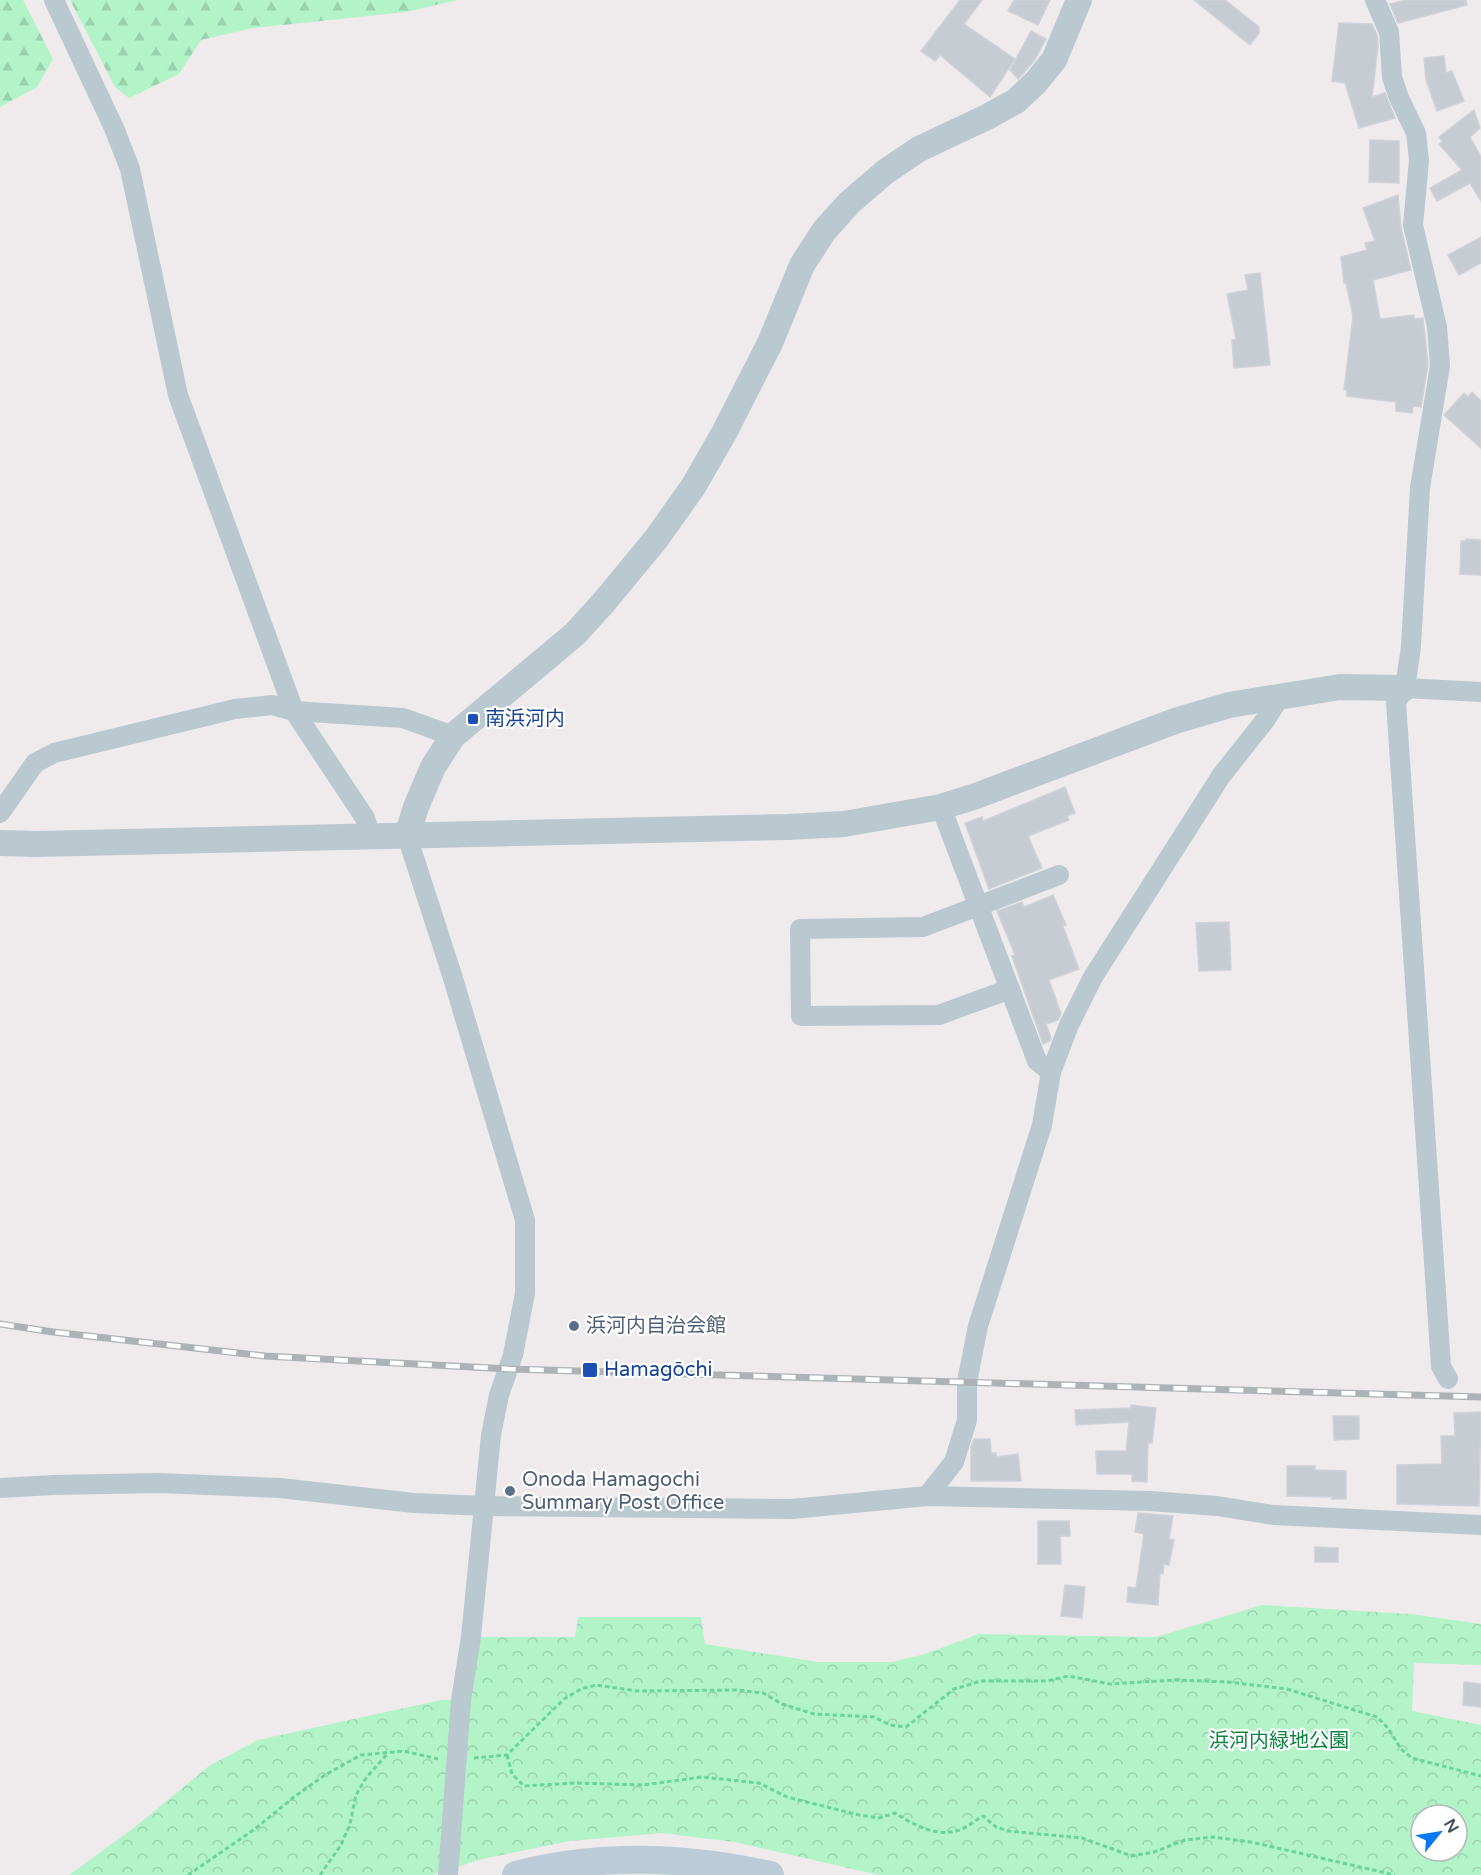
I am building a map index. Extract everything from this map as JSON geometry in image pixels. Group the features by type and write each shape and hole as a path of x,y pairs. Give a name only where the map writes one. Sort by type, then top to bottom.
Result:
{"main road":[{"path":"516,1875 567,1865 649,1860 689,1862 770,1875"}],"street":[{"path":"54,0 114,128 130,169 178,395 294,711 365,818 371,837"},
{"path":"448,1875 460,1700 471,1637 491,1435 499,1395 513,1355 525,1293 525,1220 452,975 407,836 416,807 433,766 453,736 575,634 656,539 693,487 724,433 770,343 802,265 824,231 849,203 893,166 919,149 1016,101 1054,60 1079,0"},
{"path":"1375,0 1389,32 1392,77 1399,98 1416,133 1419,160 1413,225 1437,327 1440,366 1420,488 1411,647 1405,688 1396,702 1441,1366 1448,1379"},
{"path":"0,843 371,837 844,824 941,807 1175,721 1229,705 1340,687 1481,692"},
{"path":"927,1496 954,1462 958,1452 967,1420 968,1382 978,1326 1042,1125 1051,1072 1069,1025 1093,977 1221,776 1266,719 1281,695"},
{"path":"0,813 35,763 54,753 235,708 272,705 294,711 404,718 453,736"},
{"path":"941,807 1037,1061 1051,1072"},
{"path":"1010,989 939,1015 801,1016 800,929 923,927 1059,874"},
{"path":"0,1488 159,1483 280,1488 414,1503 485,1506 792,1509 927,1496 1150,1501 1217,1506 1273,1515 1481,1525"}],"path":[{"path":"188,1875 255,1829 325,1775 360,1755 404,1751 441,1760 507,1755 564,1700 581,1689 596,1685 637,1691 737,1690 763,1693 782,1704 814,1714 874,1717 890,1725 906,1727 954,1689 981,1681 1047,1681 1068,1676 1110,1684 1175,1680 1228,1682 1287,1689 1377,1717 1389,1728 1401,1749 1412,1758 1481,1776"},
{"path":"320,1875 340,1845 350,1824 356,1795 366,1778 388,1753"},
{"path":"507,1755 512,1774 524,1786 576,1783 643,1785 702,1777 759,1783 787,1797 860,1815 879,1818 895,1813 925,1829 944,1833 962,1829 983,1816 996,1827 1008,1831 1082,1838 1132,1856 1154,1852 1185,1840 1213,1837 1251,1842 1395,1875"}],"green space":[{"path":"0,0 23,0 53,59 37,87 0,107"},
{"path":"70,0 458,0 406,12 253,28 201,40 179,74 129,98 115,87"},
{"name":"浜河内緑地公園","path":"1262,1605 1411,1614 1481,1624 1481,1665 1414,1663 1412,1711 1481,1725 1481,1875 879,1875 734,1842 662,1833 570,1841 482,1859 432,1875 69,1875 135,1827 209,1766 258,1740 441,1700 460,1700 471,1637 575,1637 578,1617 701,1617 705,1644 818,1662 892,1662 925,1654 979,1634 1156,1637"}],"building":[{"path":"960,0 982,0 964,24 1015,59 990,97 940,55 935,61 921,51"},
{"path":"1014,0 1050,0 1038,25 1008,11"},
{"path":"1194,0 1225,0 1259,27 1259,33 1250,45"},
{"path":"1406,0 1466,0 1467,5 1398,23 1390,4"},
{"path":"1339,23 1372,24 1377,35 1378,46 1372,97 1385,93 1395,118 1359,128 1345,83 1332,81"},
{"path":"1031,31 1046,39 1034,61 1018,79 1010,70"},
{"path":"1444,56 1446,73 1452,71 1464,101 1437,111 1426,80 1424,58"},
{"path":"1474,110 1480,128 1470,137 1481,157 1481,201 1470,183 1437,201 1430,188 1462,170 1439,144 1442,141 1439,137"},
{"path":"1370,140 1399,141 1399,183 1369,182"},
{"path":"1398,195 1401,228 1411,270 1373,280 1380,319 1414,315 1414,319 1423,318 1428,365 1421,407 1413,406 1412,413 1396,411 1396,402 1347,396 1347,390 1344,390 1353,316 1346,283 1344,283 1341,257 1367,250 1365,243 1375,241 1363,208"},
{"path":"1481,237 1481,263 1459,275 1448,255"},
{"path":"1260,273 1270,365 1234,368 1232,340 1236,339 1227,294 1248,290 1245,275"},
{"path":"1472,392 1481,401 1481,448 1444,415 1464,393 1468,397"},
{"path":"1466,539 1481,540 1481,575 1460,574 1461,541 1466,541"},
{"path":"1065,787 1075,813 1067,816 1069,820 1028,836 1042,868 989,889 965,823 982,817 983,821"},
{"path":"1053,895 1066,925 1063,926 1079,969 1049,980 1061,1014 1058,1020 1046,1024 1051,1038 1043,1044 1012,956 1015,955 997,911 1022,902 1024,907"},
{"path":"1229,922 1231,970 1199,971 1196,923"},
{"path":"1131,1405 1156,1408 1152,1443 1148,1443 1147,1482 1132,1481 1132,1474 1097,1474 1096,1451 1126,1451 1129,1422 1076,1425 1075,1410 1131,1408"},
{"path":"1481,1412 1479,1506 1397,1504 1397,1465 1442,1464 1441,1436 1455,1436 1454,1413"},
{"path":"1333,1416 1359,1416 1359,1439 1334,1440"},
{"path":"974,1439 990,1439 991,1453 996,1453 996,1457 1018,1454 1021,1481 971,1481 971,1447"},
{"path":"1287,1466 1315,1466 1315,1470 1346,1471 1346,1499 1287,1496"},
{"path":"1138,1513 1173,1516 1169,1539 1174,1540 1169,1565 1164,1564 1163,1574 1160,1573 1158,1605 1127,1602 1128,1587 1136,1588 1144,1534 1135,1532"},
{"path":"1038,1521 1069,1521 1070,1536 1060,1536 1061,1564 1038,1564"},
{"path":"1315,1547 1338,1548 1338,1562 1315,1562"},
{"path":"1065,1585 1085,1587 1082,1618 1061,1616"},
{"path":"1464,1682 1481,1684 1481,1707 1463,1705"}],"railway":[{"path":"0,1324 265,1356 509,1369 1481,1397"}],"place":[{"name":"南浜河内","path":"473,719"},
{"name":"浜河内自治会館","path":"574,1326"},
{"name":"Hamagōchi","path":"590,1370"},
{"name":"Onoda Hamagochi Summary Post Office","path":"510,1491"}]}
